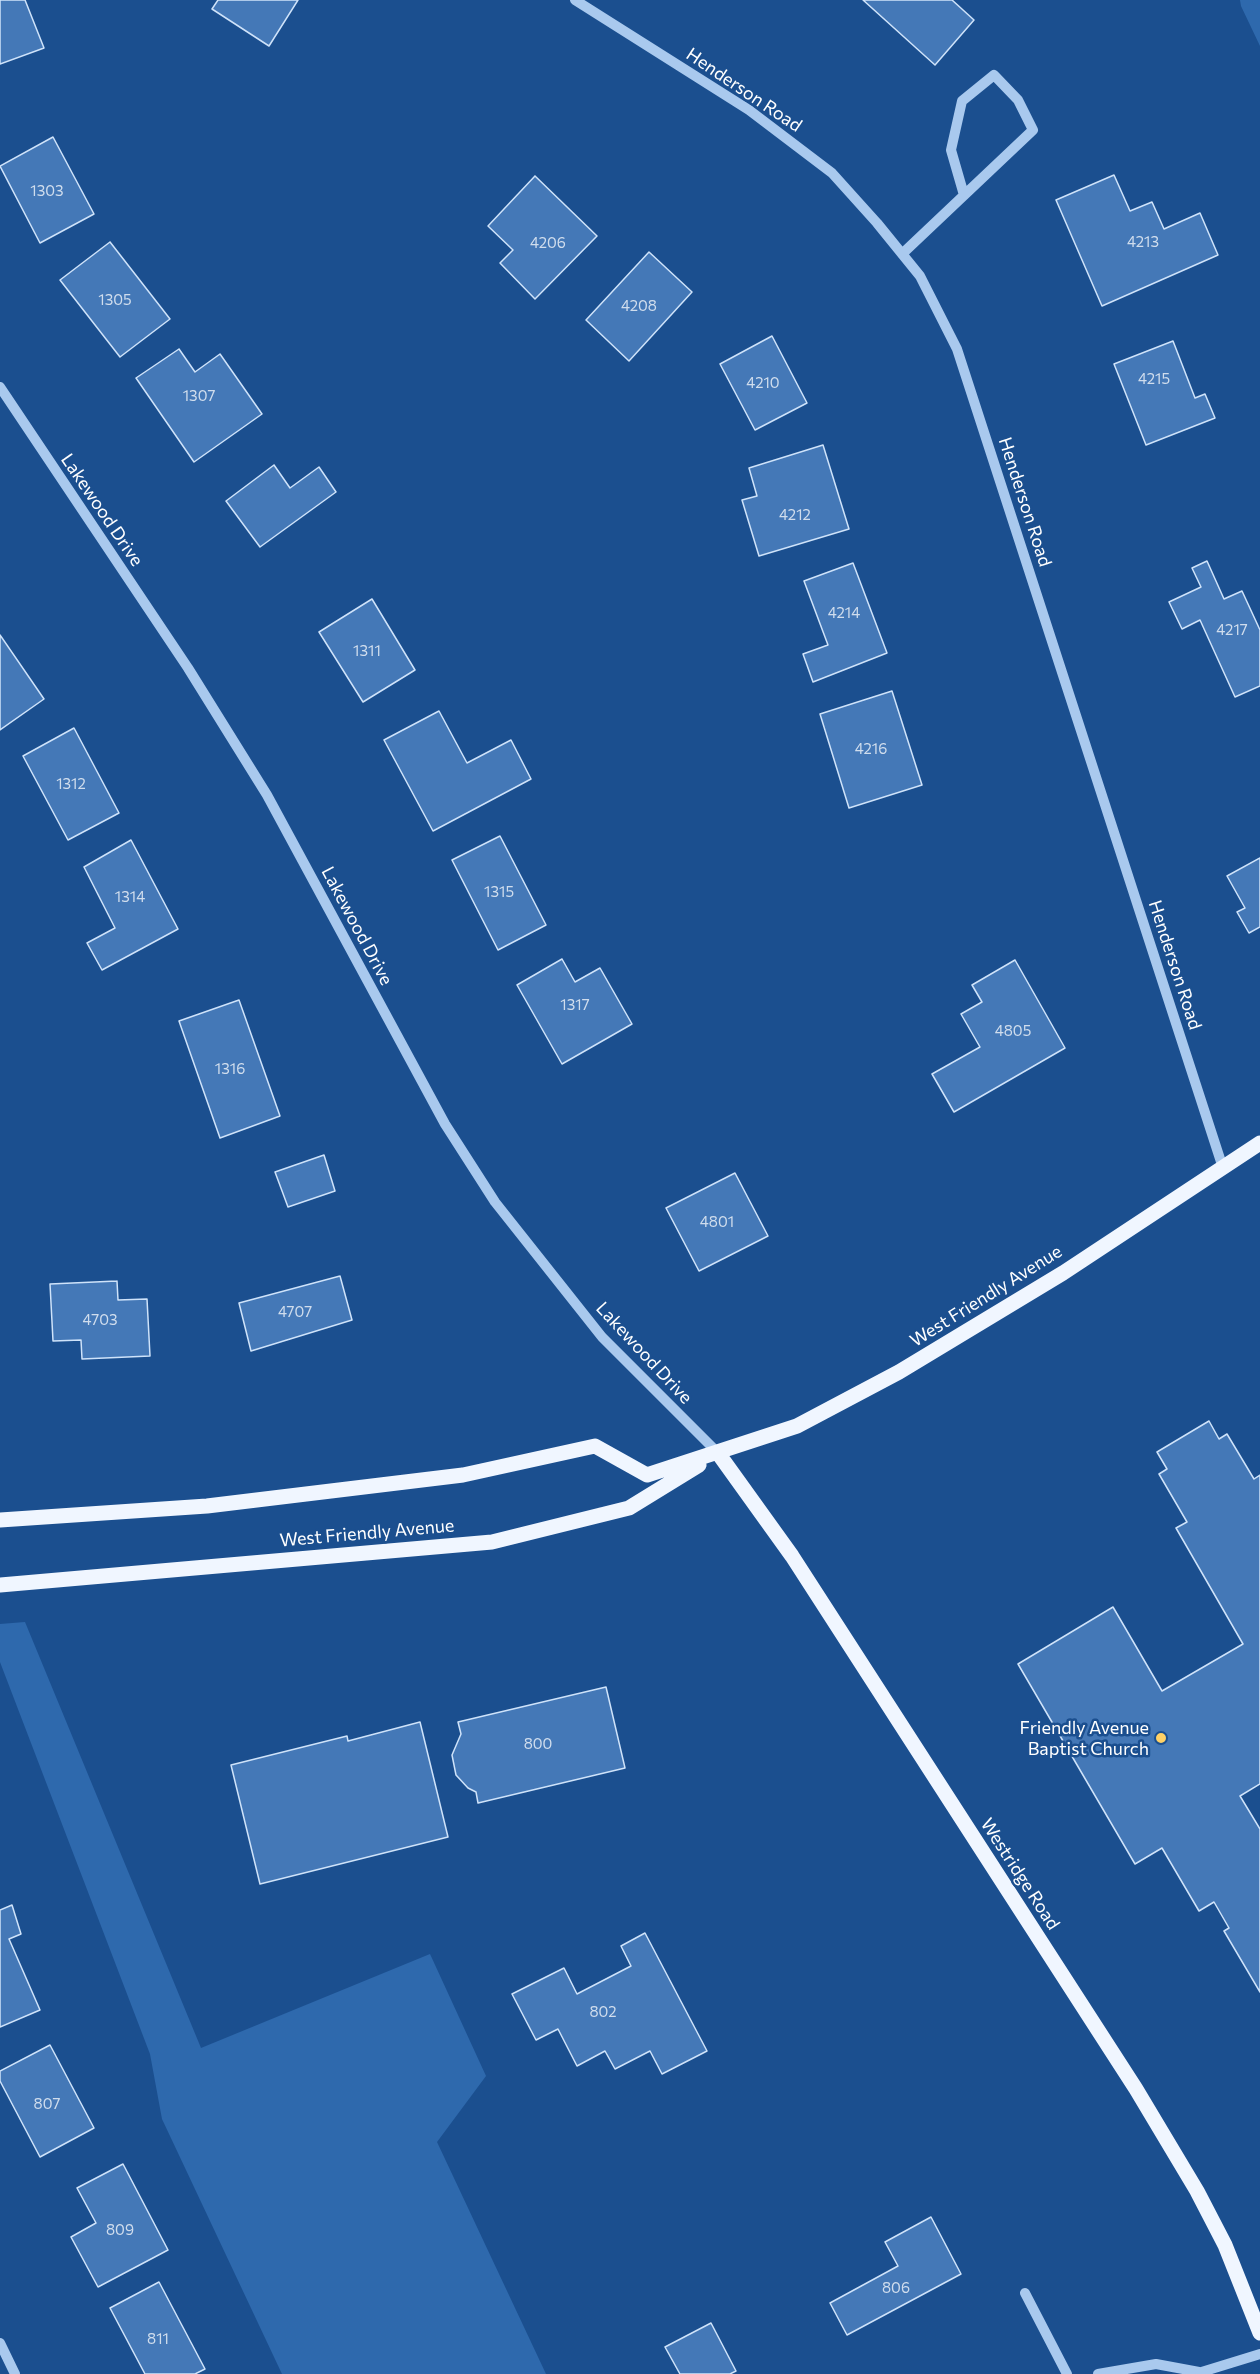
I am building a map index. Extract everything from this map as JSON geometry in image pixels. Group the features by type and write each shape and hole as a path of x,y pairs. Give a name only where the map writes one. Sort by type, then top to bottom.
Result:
{"main road":[{"name":"West Friendly Avenue","path":"0,1520 207,1506 464,1475 595,1446 647,1475 797,1426 899,1372 1063,1273 1260,1143"},
{"name":"West Friendly Avenue","path":"0,1585 492,1542 629,1508 718,1453"},
{"name":"Westridge Road","path":"718,1453 792,1556 1136,2089 1216,2227 1260,2333"}],"street":[{"name":"Henderson Road","path":"575,0 749,110 832,173 920,276 957,349 1223,1168"},
{"path":"902,254 964,195 1032,130 1018,100 994,75 962,101 951,150 964,195"},
{"name":"Lakewood Drive","path":"0,387 189,668 267,795 445,1124 495,1202 602,1337 718,1453"},
{"path":"1025,2293 1067,2374"},
{"path":"0,2343 15,2374"},
{"path":"1098,2374 1156,2364 1197,2373 1260,2354"}],"shaded area":[{"path":"1240,0 1260,0 1260,46 1241,6"},
{"path":"25,1622 201,2048 430,1954 486,2076 437,2142 546,2374 282,2374 162,2119 150,2054 0,1662 0,1624"}],"building":[{"path":"0,0 25,0 44,48 0,64"},
{"path":"218,0 298,0 269,46 212,9"},
{"path":"863,0 952,0 974,20 935,65"},
{"path":"53,137 94,214 40,243 0,166"},
{"path":"1114,175 1130,211 1152,202 1164,229 1200,213 1218,255 1102,306 1056,200"},
{"path":"535,176 597,236 535,299 500,263 513,250 488,226"},
{"path":"110,242 170,319 120,357 60,280"},
{"path":"649,252 692,292 629,361 586,320"},
{"path":"772,336 807,403 755,430 720,364"},
{"path":"1173,341 1195,398 1205,394 1215,418 1146,445 1114,364"},
{"path":"179,349 195,372 220,354 262,414 194,462 136,378"},
{"path":"823,445 849,529 759,556 742,500 757,496 749,468"},
{"path":"274,465 290,488 319,467 336,492 260,547 226,501"},
{"path":"1207,561 1224,599 1242,591 1260,630 1260,686 1235,697 1200,620 1182,629 1169,602 1201,587 1192,568"},
{"path":"853,563 887,653 813,682 803,654 828,645 804,581"},
{"path":"372,599 415,670 363,702 319,632"},
{"path":"0,635 44,699 0,730"},
{"path":"892,691 922,785 849,808 820,714"},
{"path":"439,711 467,763 511,740 531,779 433,831 384,740"},
{"path":"74,728 119,813 68,840 23,756"},
{"path":"500,836 546,925 498,950 452,860"},
{"path":"131,840 178,929 102,970 87,943 115,928 84,867"},
{"path":"1260,858 1260,927 1249,933 1237,912 1245,908 1227,876"},
{"path":"562,959 575,982 600,968 632,1024 562,1064 517,985"},
{"path":"1015,960 1065,1048 954,1112 932,1074 980,1047 961,1014 982,1002 972,985"},
{"path":"239,1000 280,1116 220,1138 179,1021"},
{"path":"324,1155 335,1191 288,1207 275,1172"},
{"path":"735,1173 768,1236 699,1271 666,1208"},
{"path":"340,1276 352,1320 251,1351 239,1303"},
{"path":"117,1281 118,1300 147,1299 150,1356 82,1359 81,1340 53,1341 50,1284"},
{"name":"Friendly Avenue Baptist Church","path":"1209,1421 1219,1439 1227,1434 1254,1479 1260,1475 1260,1784 1240,1796 1260,1829 1260,1992 1224,1931 1229,1928 1214,1902 1199,1911 1162,1848 1135,1864 1018,1664 1113,1607 1162,1691 1243,1644 1176,1528 1187,1522 1159,1474 1167,1469 1157,1452"},
{"path":"606,1687 625,1768 478,1803 476,1792 468,1788 456,1775 452,1755 461,1734 458,1722"},
{"path":"420,1722 448,1837 260,1884 231,1765 347,1736 348,1741"},
{"path":"12,1905 21,1934 9,1939 40,2010 0,2027 0,1910"},
{"path":"645,1933 707,2051 662,2074 650,2051 615,2069 605,2051 577,2066 558,2029 536,2040 512,1994 564,1968 577,1994 631,1966 621,1946"},
{"path":"50,2045 94,2128 40,2157 0,2081 0,2071"},
{"path":"123,2164 168,2250 98,2287 71,2237 96,2223 77,2188"},
{"path":"931,2217 961,2274 847,2335 830,2303 898,2266 885,2242"},
{"path":"159,2282 205,2369 195,2374 145,2374 110,2308"},
{"path":"711,2323 736,2371 730,2374 680,2374 665,2347"}],"place":[{"name":"Friendly Avenue Baptist Church","path":"1161,1738"}]}
